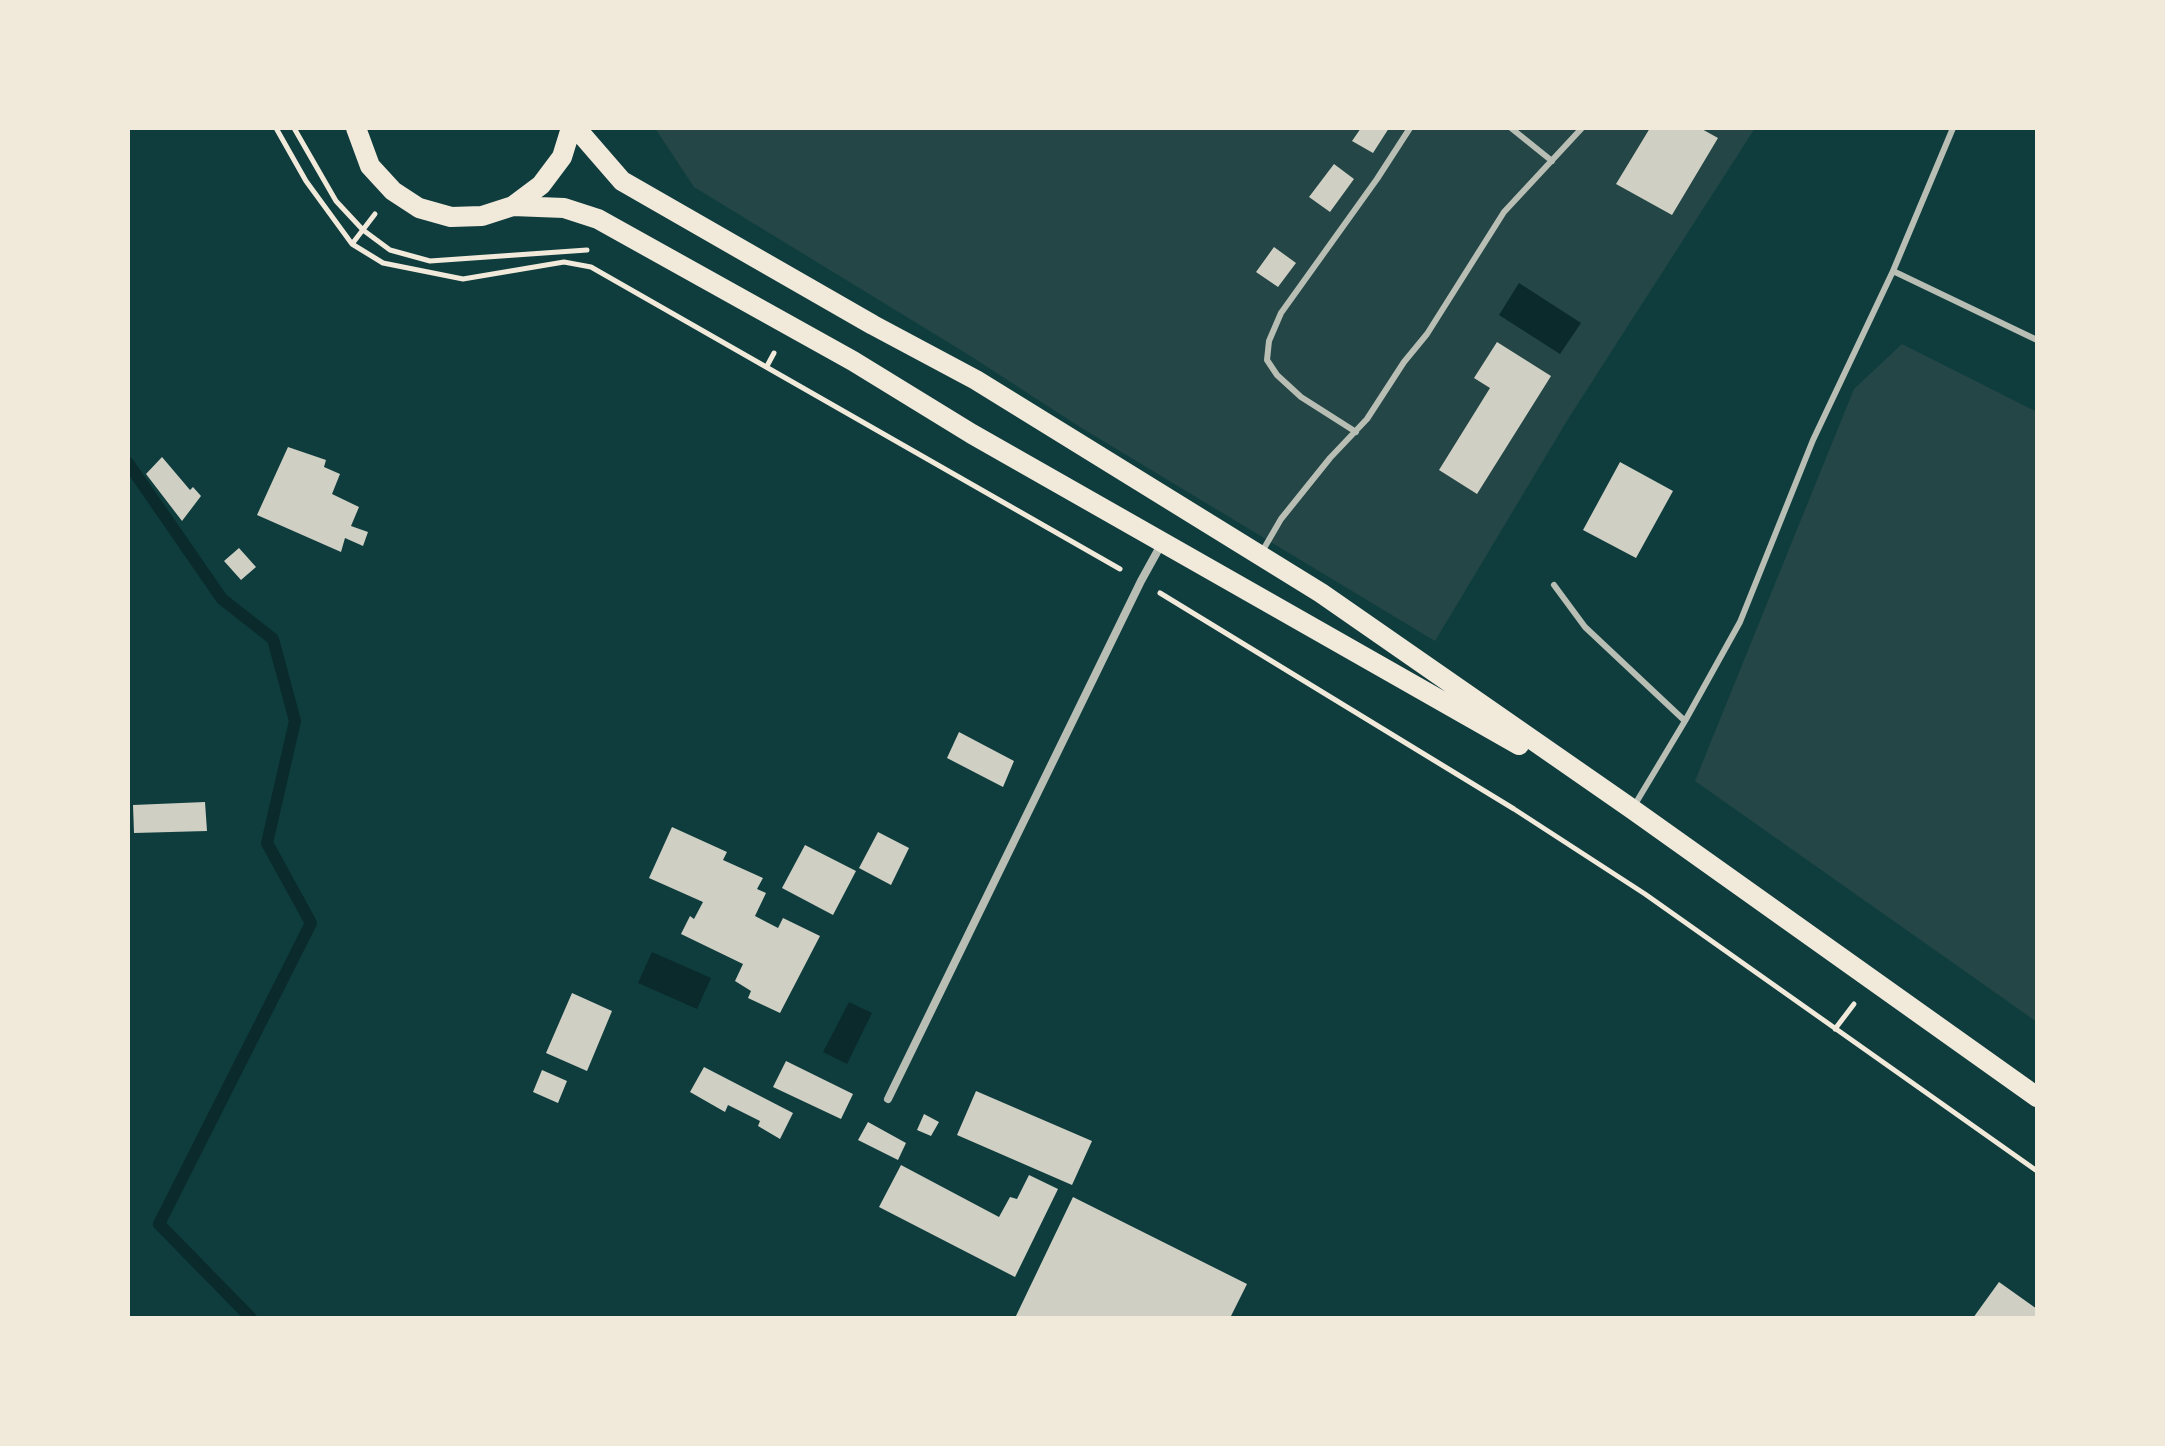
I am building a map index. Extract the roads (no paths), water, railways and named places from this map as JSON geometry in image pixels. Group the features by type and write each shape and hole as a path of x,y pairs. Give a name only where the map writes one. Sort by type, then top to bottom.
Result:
{"main road":[{"path":"356,128 370,166 393,191 419,208 451,217 482,216 513,206 541,185 562,157 574,128 622,181 873,325 976,380 1261,554 1632,809 2037,1097"},
{"path":"513,206 564,208 598,219 853,361 972,434 1632,809"}],"street":[{"path":"888,1099 1162,542"}],"lane":[{"path":"1356,432 1301,397 1277,375 1267,360 1269,341 1281,313 1410,128"},
{"path":"1511,128 1552,161"},
{"path":"1261,554 1281,519 1330,458 1356,432 1427,334 1504,212 1582,128"},
{"path":"1632,809 1740,622 1813,440 1893,271 1953,128"},
{"path":"1893,271 2037,340"},
{"path":"1554,585 1585,627 1685,721"}],"waterway":[{"path":"128,463 222,599 273,639 295,721 267,843 311,923 159,1224 251,1318"}]}
